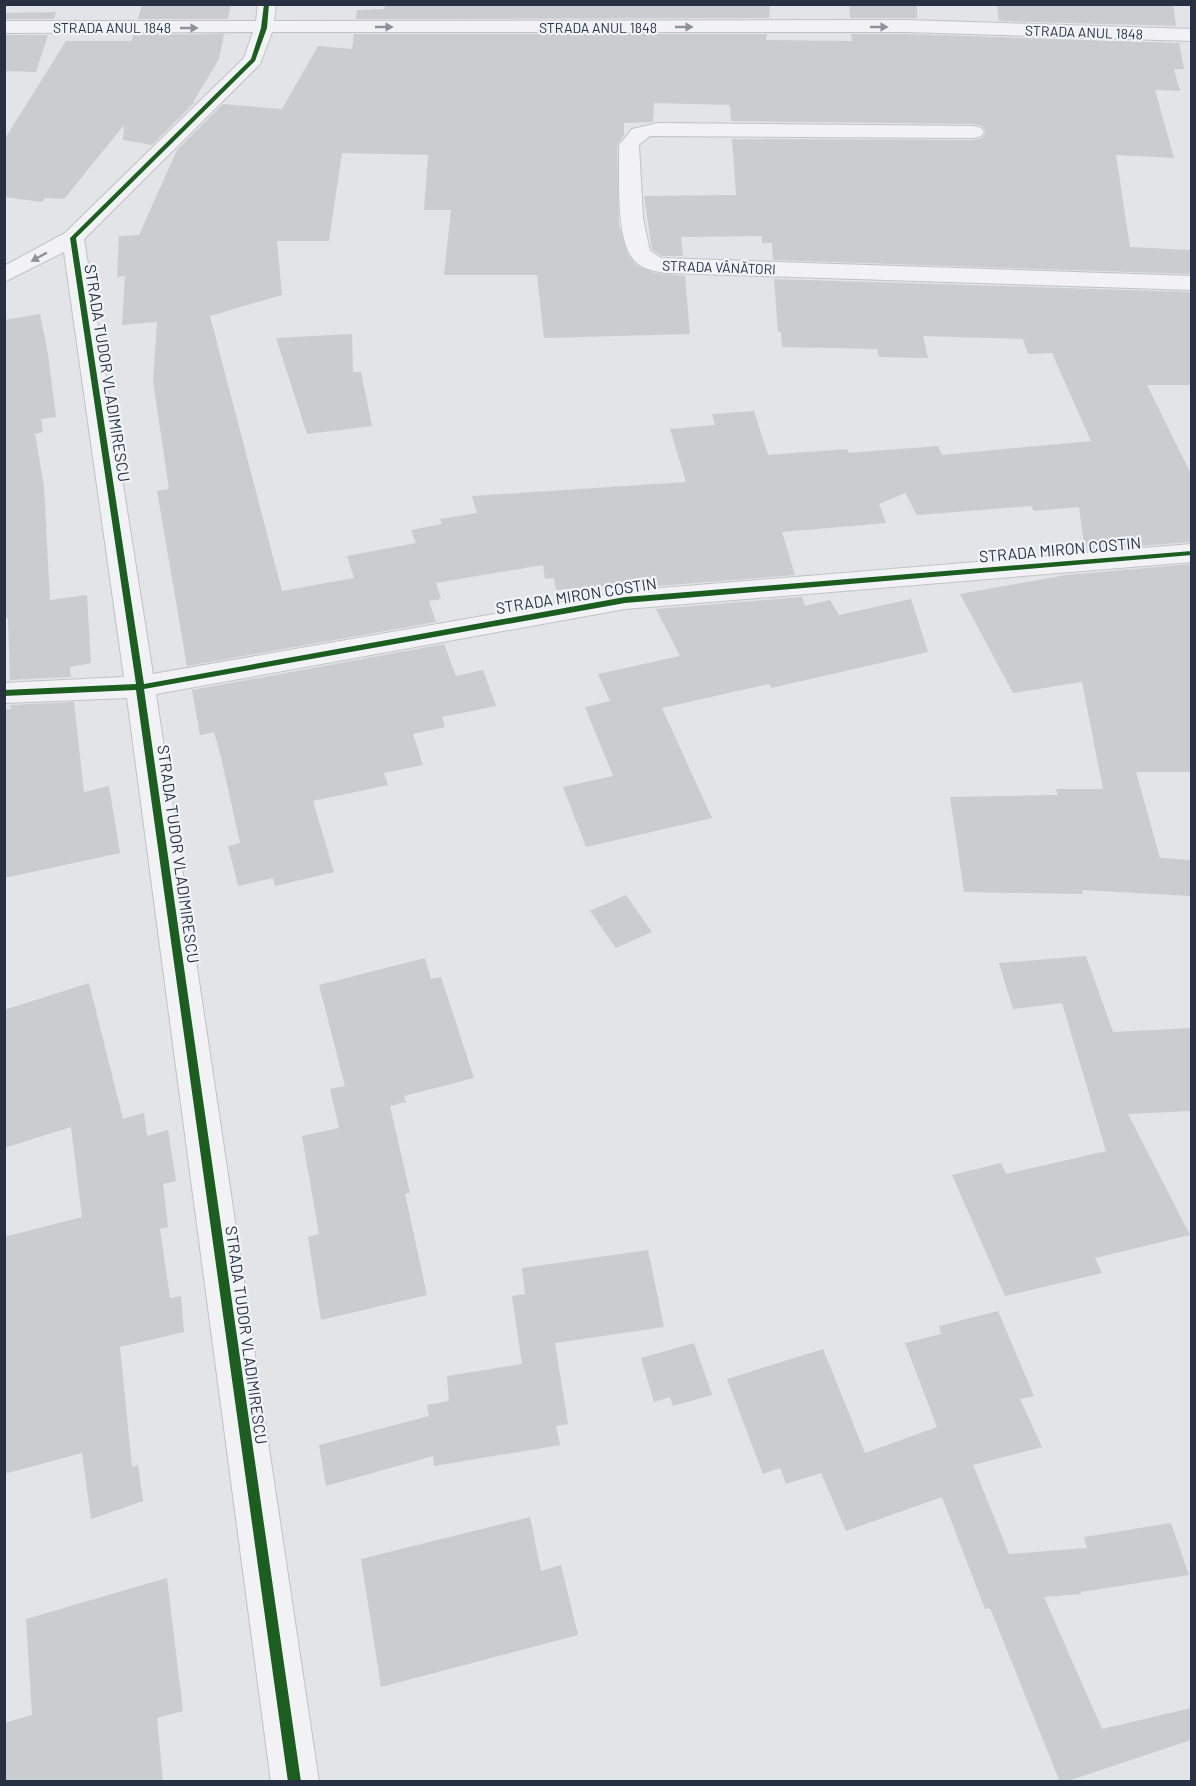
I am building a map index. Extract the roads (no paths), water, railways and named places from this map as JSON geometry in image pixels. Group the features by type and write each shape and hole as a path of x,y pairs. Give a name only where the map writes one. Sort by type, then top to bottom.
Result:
{"street":[{"path":"467,27 491,4"},
{"path":"4,275 73,238 253,60 265,16"},
{"name":"STRADA ANUL 1848","path":"4,27 265,16 467,27 906,27 1191,35"},
{"name":"STRADA VÂNĂTORI","path":"974,132 663,129 639,132 629,145 636,245 645,259 655,265 668,266 1191,283"},
{"name":"STRADA TUDOR VLADIMIRESCU","path":"73,238 140,687 295,1782"},
{"name":"STRADA MIRON COSTIN","path":"4,693 140,687 625,600 1191,553"}]}
